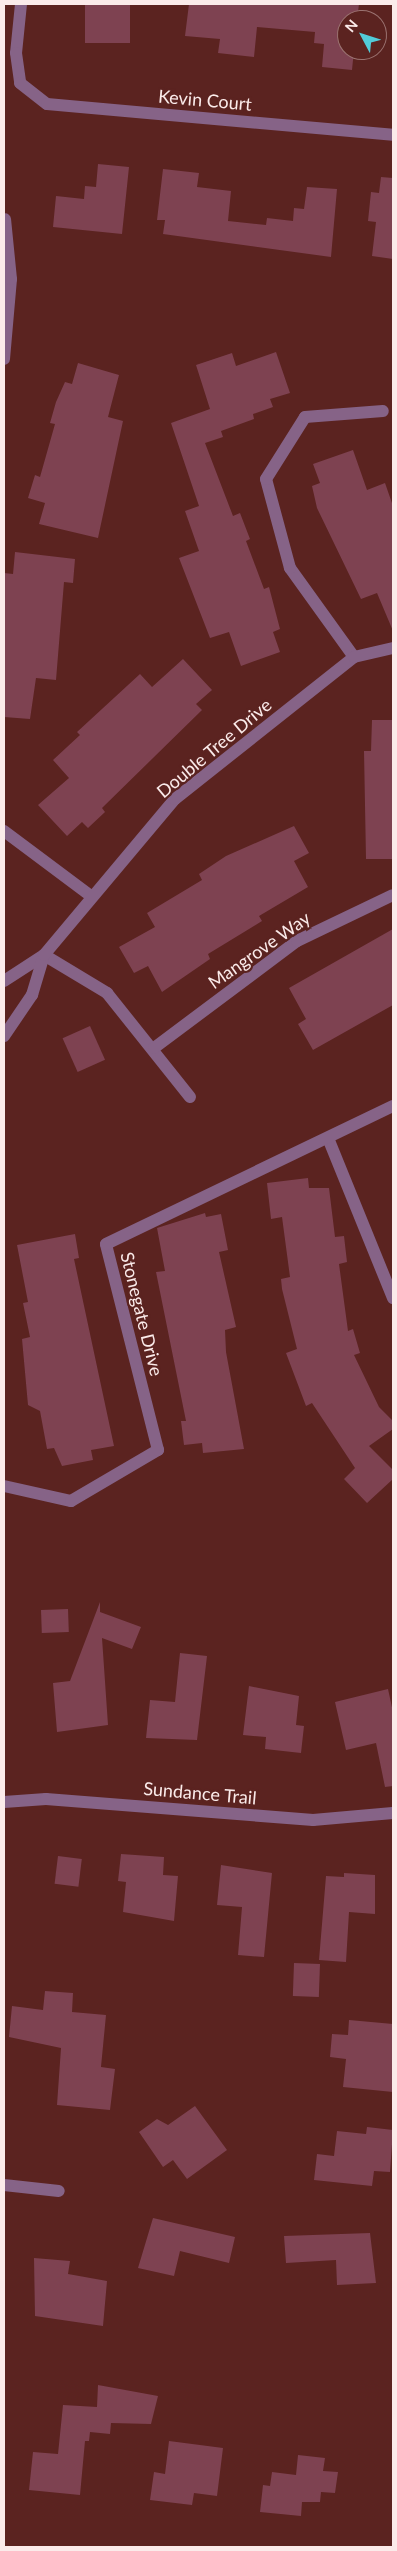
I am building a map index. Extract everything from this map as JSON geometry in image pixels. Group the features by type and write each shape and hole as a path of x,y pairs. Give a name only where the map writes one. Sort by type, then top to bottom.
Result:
{"street":[{"name":"Kevin Court","path":"21,4 16,53 20,83 47,104 393,135"},
{"path":"4,359 11,279 6,219"},
{"path":"354,657 290,568 266,479 305,417 383,411"},
{"name":"Double Tree Drive","path":"4,981 44,955 91,896 175,799 354,657 393,648"},
{"path":"4,831 91,896"},
{"name":"Mangrove Way","path":"154,1048 297,941 393,895"},
{"path":"44,955 107,993 154,1048 190,1097"},
{"name":"Double Tree Drive","path":"4,1036 32,995 44,955"},
{"name":"Stonegate Drive","path":"4,1486 71,1501 158,1450 106,1244 393,1106"},
{"path":"328,1138 393,1298"},
{"name":"Sundance Trail","path":"4,1802 46,1799 313,1820 393,1813"},
{"path":"4,2185 59,2191"}],"building":[{"path":"85,4 130,4 130,43 85,43"},
{"path":"189,4 359,4 358,10 337,10 337,60 353,60 352,70 322,67 324,44 314,43 315,32 257,27 254,57 218,53 220,39 185,36"},
{"path":"98,164 129,167 122,234 53,227 56,196 84,199 85,186 96,187"},
{"path":"163,169 199,173 197,187 231,191 228,221 266,225 267,218 293,221 294,208 304,209 307,187 337,189 331,257 163,234 165,220 157,220"},
{"path":"381,177 393,178 393,259 372,256 376,222 368,221 371,192 379,193"},
{"path":"276,352 290,393 270,399 273,407 253,414 254,419 221,431 223,437 205,443 233,516 240,513 250,539 246,541 264,589 269,587 280,629 273,632 280,652 241,666 229,632 210,638 179,558 199,551 185,511 199,506 171,423 210,409 196,365 232,353 236,366"},
{"path":"78,363 119,375 108,417 123,421 98,538 39,524 45,503 28,498 35,475 40,477 55,424 50,423 56,402 65,382 72,384"},
{"path":"353,450 367,490 385,483 393,506 393,631 377,593 361,599 317,508 312,486 320,483 313,464"},
{"path":"15,552 75,559 73,583 64,582 56,680 36,678 30,719 4,717 4,573 13,574"},
{"path":"183,659 212,690 196,704 202,710 102,808 105,812 88,828 82,822 67,836 38,805 69,778 53,760 80,735 77,732 140,674 152,687"},
{"path":"372,720 393,720 393,859 366,859 364,751 371,751"},
{"path":"294,826 309,853 294,861 308,887 259,916 262,921 208,954 210,959 162,992 148,966 134,973 119,947 155,927 147,913 202,880 199,874 226,856"},
{"path":"393,929 393,1005 313,1050 298,1024 306,1019 289,988"},
{"path":"90,1026 105,1060 78,1072 63,1038"},
{"path":"308,1178 309,1188 329,1188 335,1237 344,1236 347,1262 339,1264 348,1331 353,1329 360,1353 354,1355 379,1407 393,1421 393,1429 369,1446 393,1470 393,1479 367,1503 344,1479 355,1468 312,1403 306,1406 286,1353 297,1349 281,1279 290,1277 282,1217 271,1219 267,1183"},
{"path":"205,1213 206,1217 221,1214 228,1250 219,1252 236,1327 225,1330 226,1352 244,1449 203,1453 202,1443 184,1445 181,1421 186,1421 156,1272 165,1271 157,1228"},
{"path":"75,1234 79,1258 74,1259 114,1446 91,1450 93,1460 62,1466 54,1448 47,1449 40,1411 28,1405 22,1339 30,1337 23,1303 28,1302 17,1245"},
{"path":"100,1602 100,1612 141,1627 132,1649 102,1638 108,1725 57,1732 53,1683 70,1681"},
{"path":"68,1609 69,1632 42,1633 41,1610"},
{"path":"180,1653 207,1656 197,1740 146,1738 150,1700 175,1702"},
{"path":"249,1686 299,1696 296,1725 304,1726 301,1753 265,1749 266,1737 243,1735"},
{"path":"388,1689 393,1712 393,1786 385,1787 376,1743 346,1750 335,1702"},
{"path":"121,1854 164,1857 163,1875 178,1876 174,1921 123,1912 126,1882 118,1881"},
{"path":"58,1856 82,1859 78,1887 55,1884"},
{"path":"221,1865 272,1873 264,1957 238,1955 242,1907 217,1905"},
{"path":"344,1873 375,1875 375,1914 349,1912 346,1962 319,1960 326,1876 344,1877"},
{"path":"294,1963 320,1964 319,1997 293,1996"},
{"path":"45,1991 73,1993 72,2012 106,2015 101,2067 115,2069 110,2110 57,2105 61,2048 9,2037 12,2006 43,2010"},
{"path":"349,2020 393,2024 393,2092 343,2087 346,2059 330,2057 332,2034 348,2035"},
{"path":"195,2106 227,2150 187,2179 173,2160 163,2167 139,2132 157,2119 168,2125"},
{"path":"367,2127 393,2130 390,2172 374,2171 372,2186 314,2180 317,2154 334,2156 337,2131 366,2134"},
{"path":"153,2218 235,2237 229,2263 180,2251 174,2276 138,2268"},
{"path":"370,2233 376,2283 337,2285 336,2260 286,2263 284,2236"},
{"path":"34,2258 70,2261 68,2274 107,2281 103,2326 35,2316"},
{"path":"98,2385 158,2396 151,2424 111,2423 110,2434 90,2432 89,2441 85,2441 80,2495 29,2490 33,2452 58,2454 63,2405 97,2407"},
{"path":"169,2441 223,2448 217,2496 194,2493 192,2505 150,2500 154,2472 165,2474"},
{"path":"298,2455 325,2458 323,2471 338,2472 335,2493 321,2492 320,2502 302,2502 301,2516 260,2512 263,2485 270,2486 272,2472 296,2475"}]}
